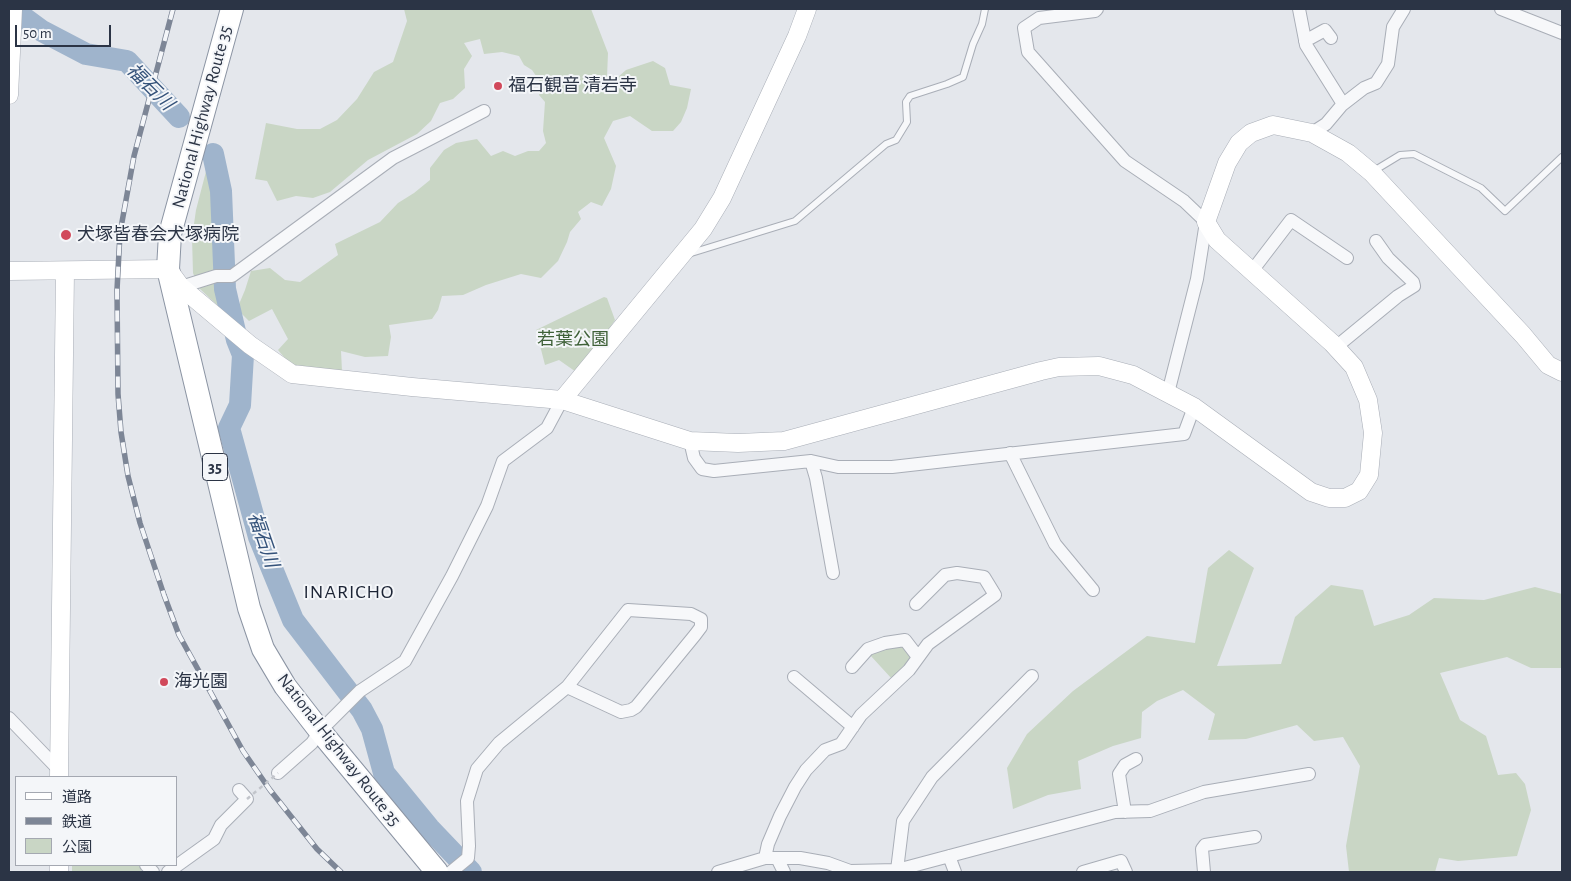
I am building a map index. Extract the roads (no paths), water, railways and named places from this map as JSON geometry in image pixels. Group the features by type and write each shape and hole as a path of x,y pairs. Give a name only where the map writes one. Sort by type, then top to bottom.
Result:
{"highway":[{"name":"National Highway Route 35","path":"232,9 172,225 168,270 248,608 263,649 285,686 325,725 448,871"}],"street":[{"path":"9,95 13,9"},
{"path":"278,772 312,743 325,725 360,691 405,661 452,576 487,506 503,461 547,428 562,400 703,229 722,198 797,36 807,9"},
{"path":"9,270 168,270 181,287 250,345 292,374 562,400 690,441 738,443 784,440 1059,367 1099,366 1133,375 1194,407 1311,492 1329,498 1345,498 1358,491 1369,476 1372,433 1368,400 1354,368 1336,346 1218,240 1206,222 1184,201 1125,161 1028,52 1024,28 1039,18 1095,11 1097,9"},
{"path":"1299,9 1306,45 1343,104"},
{"path":"1312,133 1326,124 1343,104 1364,88 1376,83 1388,64 1394,26 1404,9"},
{"path":"1503,9 1562,33"},
{"path":"1305,41 1325,30 1331,38"},
{"path":"181,287 216,276 232,276 393,158 484,111"},
{"path":"1168,393 1197,279 1206,222 1227,163 1239,143 1251,132 1273,125 1312,133 1348,153 1372,173 1523,335 1548,365 1562,372"},
{"path":"1252,271 1291,220 1347,258"},
{"path":"1336,346 1398,296 1414,286 1413,282 1388,258 1376,241"},
{"path":"61,774 65,271"},
{"path":"690,441 694,458 702,469 714,471 811,461 838,467 892,467 1184,434 1194,407"},
{"path":"1010,453 1055,544 1093,590"},
{"path":"811,461 816,478 833,572"},
{"path":"784,872 771,858 768,844 780,816 806,770 824,750 841,744 861,715 909,670 928,644 995,595 984,578 957,573 945,575 916,604"},
{"path":"448,871 468,858 467,801 477,769 499,743 567,687 628,610 691,614 701,619 701,626 695,635 636,707 631,710 621,712 567,687"},
{"path":"852,667 868,649 885,643 905,640 918,657"},
{"path":"896,870 903,821 932,777 1032,676"},
{"path":"794,677 853,727"},
{"path":"9,718 61,774"},
{"path":"1125,812 1119,774 1125,765 1136,759"},
{"path":"718,872 771,858 800,858 828,863 850,871 896,870 1115,812 1150,811 1204,792 1309,774"},
{"path":"178,865 214,839 221,825 243,794"},
{"path":"1204,872 1202,849 1205,845 1254,837"},
{"path":"949,856 955,872"},
{"path":"1083,872 1121,861 1126,872"}],"lane":[{"path":"681,256 796,220 886,144 896,140 907,122 906,102 910,96 963,78 973,44 982,24 985,9"},
{"path":"1372,173 1400,155 1414,154 1480,188 1505,211 1562,157"}],"waterway":[{"name":"福石川","path":"12,9 42,31 86,54 127,61 179,117"},
{"name":"福石川","path":"213,154 221,191 225,289 237,340 243,355 240,405 229,428 259,537 293,620 362,710 372,729 384,773 429,828 471,872"}],"railway":[{"path":"173,9 134,156 120,233 117,290 118,394 121,432 128,476 140,523 179,635 243,751 270,790 317,849 341,872"}],"place":[{"name":"福石観音 清岩寺","path":"498,86"},
{"name":"犬塚皆春会犬塚病院","path":"66,235"},
{"name":"海光園","path":"164,682"}],"district":[{"name":"INARICHO","path":"349,592"}],"park label":[{"name":"若葉公園","path":"573,340"}]}
